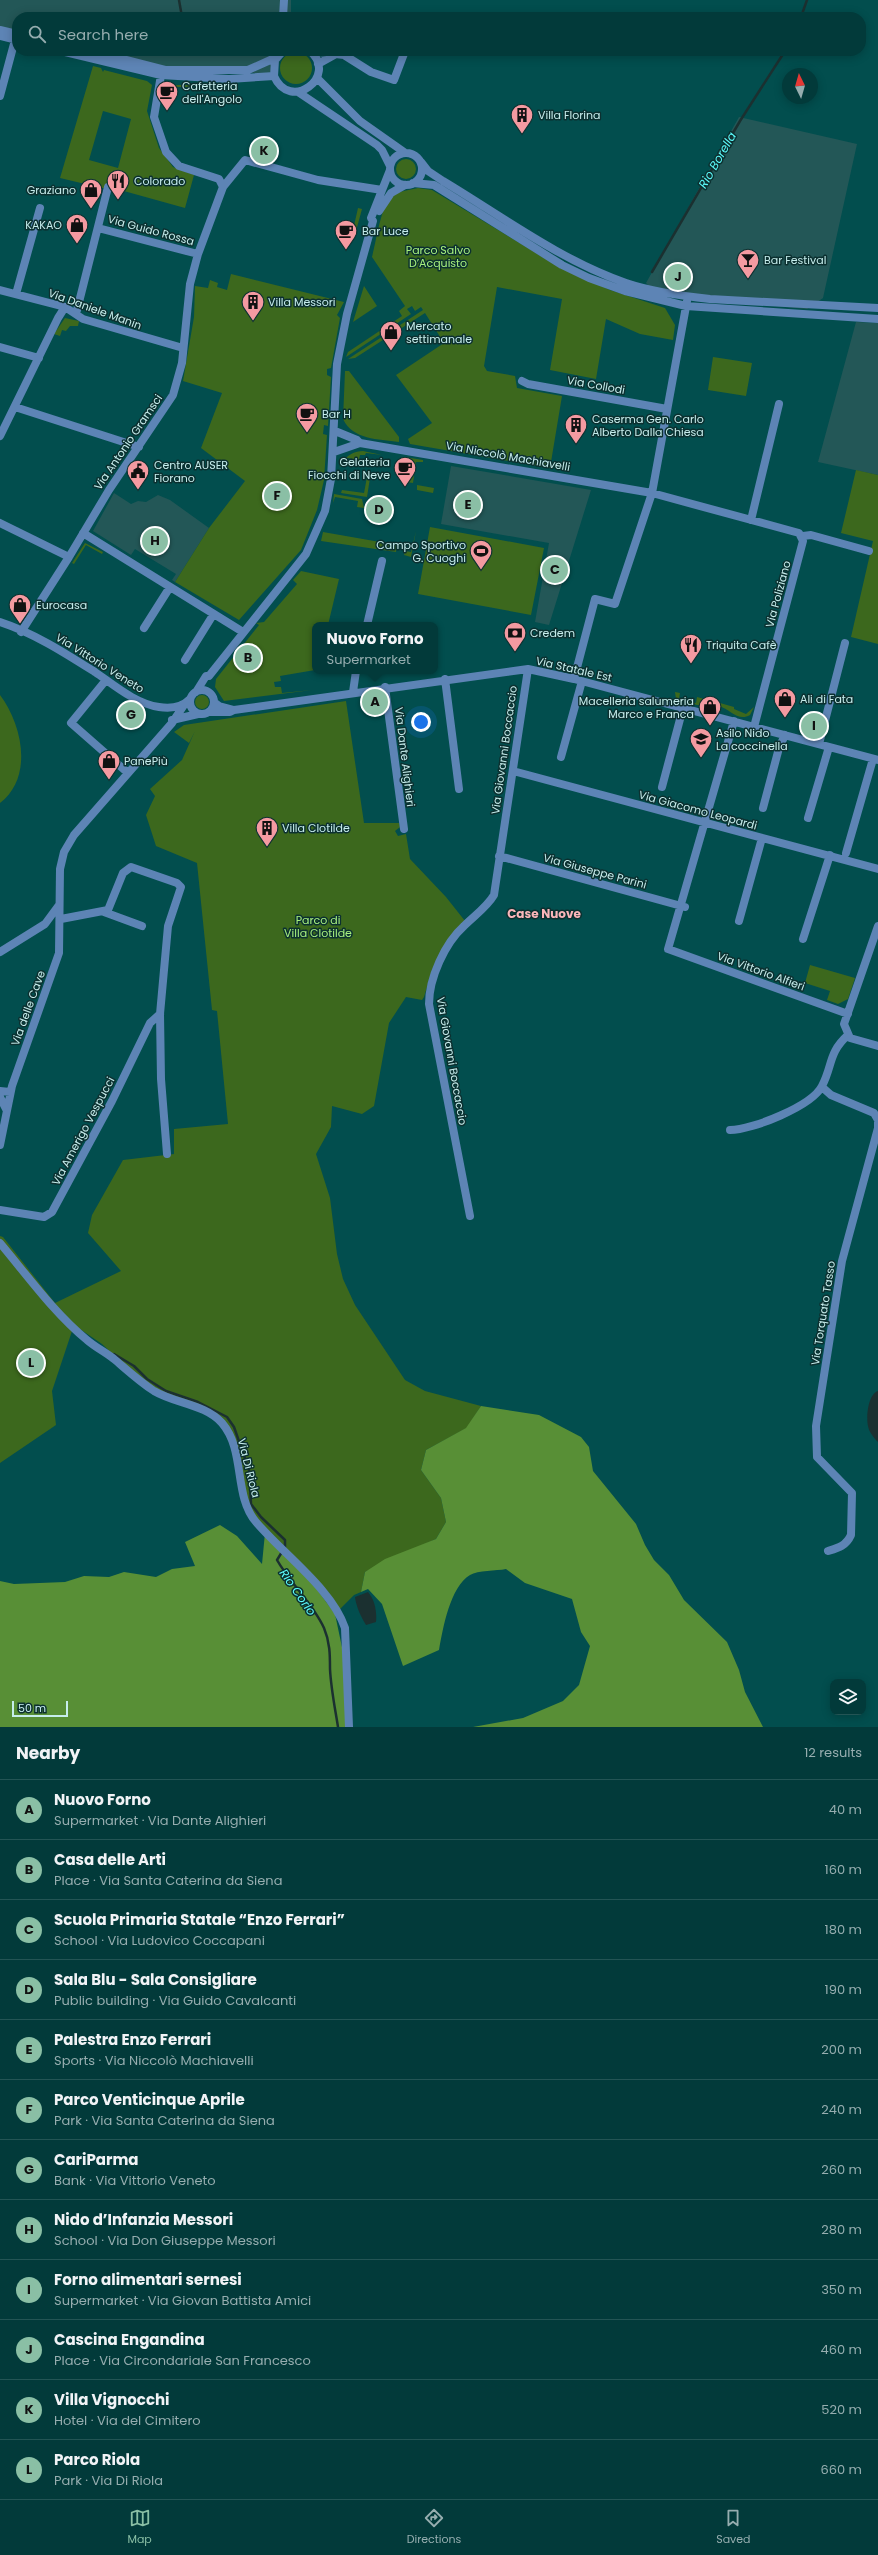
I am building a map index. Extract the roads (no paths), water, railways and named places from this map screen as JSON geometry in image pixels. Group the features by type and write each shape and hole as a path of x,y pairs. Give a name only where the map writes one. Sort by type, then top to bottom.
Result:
{"street":[{"path":"284,0 284,12"},
{"path":"0,30 12,36"},
{"path":"0,36 12,38"},
{"path":"0,96 12,52"},
{"path":"82,56 161,75 229,78 274,76"},
{"path":"111,56 166,70 248,70 274,56"},
{"path":"279,56 274,66 274,76 284,89 298,92 377,145 382,150 396,181 409,184 434,185 562,265 589,278 637,294 686,306 878,319"},
{"path":"298,92 309,88 317,78 318,64 313,56"},
{"path":"318,64 332,56"},
{"path":"348,56 371,72 394,80 403,56"},
{"path":"161,75 154,117 166,152 179,166 219,179 223,187"},
{"path":"317,78 360,122 404,152 414,154 428,171 443,181 566,257 627,283 688,297 878,308"},
{"path":"184,705 196,692 206,676 209,676 306,554 325,511 332,479 336,378 341,345 373,222 371,218 395,157 404,152"},
{"name":"Via Antonio Gramsci","path":"21,630 70,557 109,490 140,447 173,395 182,364 190,284 198,254 223,187 245,160 329,182 382,190"},
{"path":"373,222 376,221 386,199 421,174 421,162"},
{"path":"76,314 108,187"},
{"path":"16,294 40,208"},
{"name":"Via Guido Rossa","path":"98,228 198,254"},
{"name":"Via Daniele Manin","path":"0,290 65,308 76,314 150,340 183,348"},
{"path":"561,758 596,599 615,604 652,493 688,297"},
{"path":"0,436 65,308"},
{"path":"0,347 39,358"},
{"name":"Via Collodi","path":"522,381 528,384 667,409"},
{"path":"751,520 779,404"},
{"path":"14,407 140,447"},
{"name":"Via Niccolò Machiavelli","path":"335,431 357,440 360,443 652,493"},
{"name":"Via Niccolò Machiavelli","path":"334,452 360,443"},
{"path":"652,493 799,533 803,536 811,535 869,551"},
{"path":"0,523 70,557"},
{"path":"83,533 213,615 244,632"},
{"name":"Via Poliziano","path":"754,727 803,536"},
{"path":"368,622 382,561"},
{"path":"144,628 170,587"},
{"path":"185,660 213,615"},
{"name":"Via Vittorio Veneto","path":"0,622 21,630 143,703 160,708 184,705"},
{"path":"819,744 845,643"},
{"name":"Via Statale Est","path":"215,703 219,706 232,709 445,679 528,669 578,680 785,734 876,760"},
{"name":"Via Giovanni Boccaccio","path":"470,1216 429,1004 429,992 447,949 457,932 482,910 494,895 528,669"},
{"path":"353,692 356,674"},
{"path":"207,691 209,676"},
{"path":"445,679 459,789"},
{"path":"106,680 71,723 128,773"},
{"name":"Via Dante Alighieri","path":"385,688 404,829"},
{"path":"196,692 207,691"},
{"path":"207,691 214,698 215,703 210,712"},
{"path":"190,699 192,710 198,714"},
{"name":"Via delle Cave","path":"0,1145 10,1092 59,952 60,869 68,846 184,705"},
{"path":"662,787 684,708"},
{"name":"Via Statale Est","path":"198,714 210,712 230,712 232,709"},
{"path":"172,720 198,714"},
{"path":"683,906 734,721"},
{"path":"763,808 779,748 785,734"},
{"path":"808,818 829,747"},
{"path":"846,854 876,760"},
{"name":"Via Giacomo Leopardi","path":"513,771 878,869"},
{"path":"739,921 762,838"},
{"path":"804,939 830,855"},
{"name":"Via Giuseppe Parini","path":"499,856 683,906"},
{"path":"60,919 104,912 108,910 123,873 128,868 135,867 171,880 181,887 168,926 160,1014 161,1079 167,1154"},
{"path":"0,952 36,930 48,920 59,905"},
{"name":"Via Vittorio Alfieri","path":"683,906 668,949 848,1014"},
{"path":"104,912 142,926"},
{"path":"48,920 60,930"},
{"path":"878,926 844,1024 848,1035 878,1046"},
{"name":"Via Amerigo Vespucci","path":"0,1210 44,1217 52,1212 112,1101 150,1023 160,1014"},
{"path":"730,1130 743,1130 765,1123 806,1101 822,1087 836,1046 848,1035"},
{"name":"Via Torquato Tasso","path":"822,1087 831,1095 874,1113 878,1120 878,1128 842,1261 816,1426 817,1457 852,1493 851,1535 843,1546 828,1551"},
{"path":"0,1090 10,1092"},
{"path":"0,1097 6,1109"},
{"name":"Via Di Riola","path":"0,1243 55,1307 87,1340 154,1391 170,1399 208,1411 222,1424 232,1441 241,1474 244,1501 254,1520 322,1592 341,1616 345,1628 349,1727"}],"waterway":[{"name":"Rio Corlo","path":"179,0 181,12"},
{"name":"Rio Borella","path":"803,12 807,0"},
{"name":"Rio Borella","path":"652,272 740,121 782,56"},
{"name":"Rio Corlo","path":"114,1354 134,1366 147,1379 166,1391 198,1402 227,1417 234,1427 249,1470 251,1504 261,1517 285,1540 285,1547 277,1560 282,1569 320,1619 326,1633 329,1648 331,1684 338,1727"}],"place":[{"name":"Cafetteria dell'Angolo","path":"167,112"},
{"name":"Villa Florina","path":"522,134"},
{"name":"Villa Vignocchi","path":"264,151"},
{"name":"Colorado","path":"118,200"},
{"name":"Graziano","path":"91,210"},
{"name":"KAKAO","path":"77,244"},
{"name":"Bar Luce","path":"346,250"},
{"name":"Cascina Engandina","path":"678,277"},
{"name":"Bar Festival","path":"748,280"},
{"name":"Villa Messori","path":"253,322"},
{"name":"Mercato settimanale","path":"391,352"},
{"name":"Bar H","path":"307,434"},
{"name":"Caserma Gen. Carlo Alberto Dalla Chiesa","path":"576,444"},
{"name":"Gelateria Fiocchi di Neve","path":"405,488"},
{"name":"Centro AUSER Fiorano","path":"138,490"},
{"name":"Parco Venticinque Aprile","path":"277,496"},
{"name":"Palestra Enzo Ferrari","path":"468,505"},
{"name":"Sala Blu - Sala Consigliare","path":"379,510"},
{"name":"Nido d’Infanzia Messori","path":"155,541"},
{"name":"Campo Sportivo G. Cuoghi","path":"481,570"},
{"name":"Scuola Primaria Statale “Enzo Ferrari”","path":"555,570"},
{"name":"Eurocasa","path":"20,624"},
{"name":"Credem","path":"515,652"},
{"name":"Casa delle Arti","path":"248,658"},
{"name":"Triquita Cafè","path":"691,664"},
{"name":"Nuovo Forno","path":"375,702"},
{"name":"CariParma","path":"131,715"},
{"name":"Ali di Fata","path":"785,718"},
{"name":"Macelleria salumeria Marco e Franca","path":"710,726"},
{"name":"Forno alimentari sernesi","path":"814,726"},
{"name":"Asilo Nido La coccinella","path":"701,758"},
{"name":"PanePiù","path":"109,780"},
{"name":"Villa Clotilde","path":"267,848"},
{"name":"Parco Riola","path":"31,1363"}],"district":[{"name":"Case Nuove","path":"544,913"}],"park label":[{"name":"Parco Salvo D’Acquisto","path":"438,256"},
{"name":"Parco di Villa Clotilde","path":"318,926"}]}
